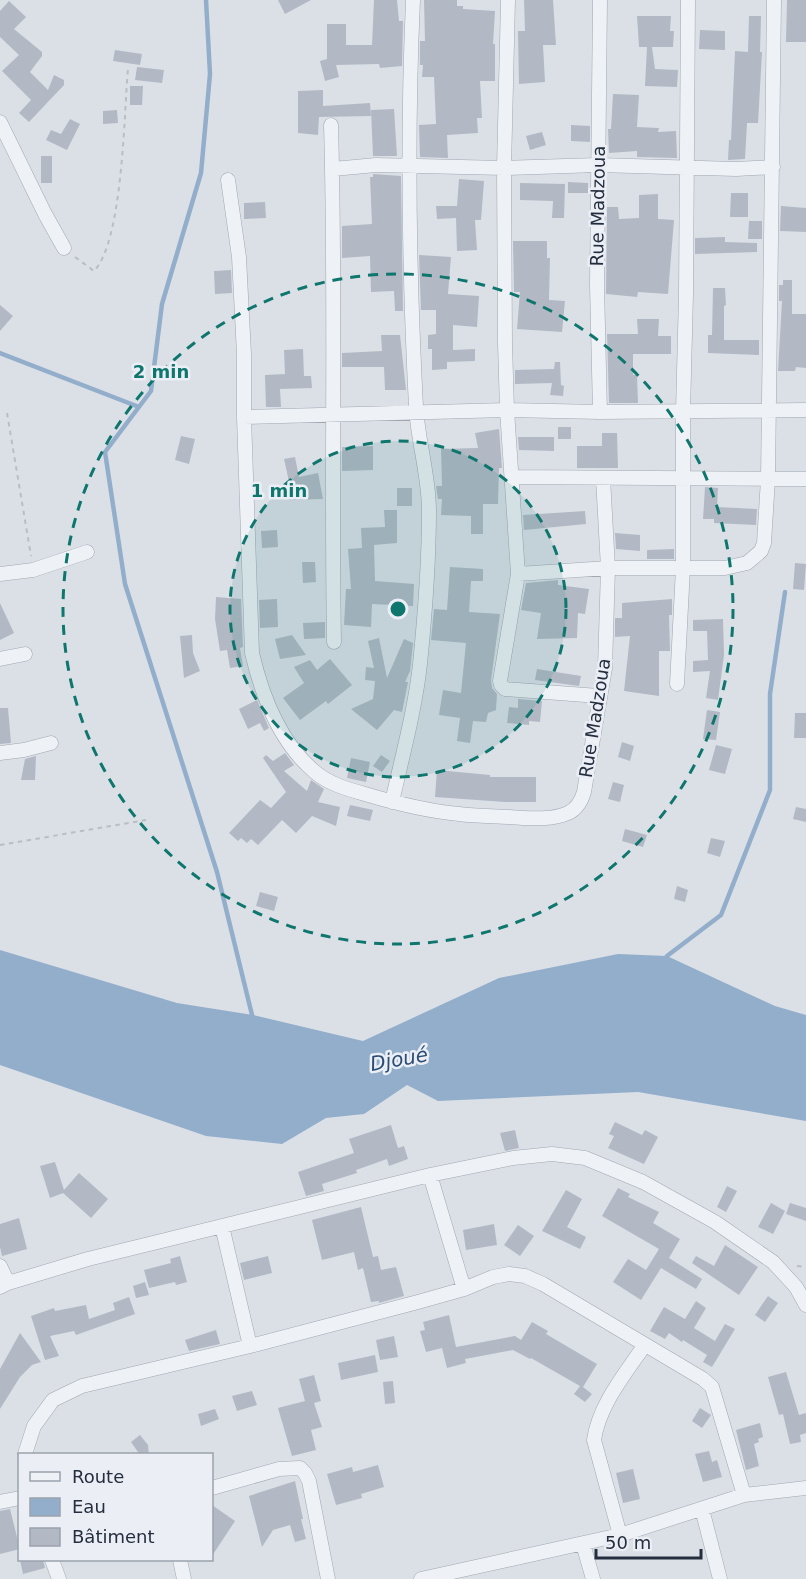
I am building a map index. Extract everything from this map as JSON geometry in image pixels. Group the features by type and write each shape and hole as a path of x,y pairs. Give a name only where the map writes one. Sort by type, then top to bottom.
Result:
{"street":[{"path":"228,180 239,257 244,354 243,417 251,587 250,623 252,653 260,686 272,715 287,739 316,773 336,785 392,802 420,666 428,551 429,509 426,471 416,411 411,167 413,0"},
{"path":"508,0 504,168 507,410 518,574 501,671 501,685 505,689 599,696"},
{"name":"Rue Madzoua","path":"600,0 597,285 600,412"},
{"path":"677,684 683,568 688,0"},
{"path":"518,574 608,568 725,568 747,563 761,551 764,543 768,479 774,0"},
{"path":"0,122 64,248"},
{"path":"331,125 334,642"},
{"path":"333,169 376,165 504,168 598,165 736,169 773,167"},
{"path":"243,417 416,411 806,410"},
{"path":"512,477 806,479"},
{"name":"Rue Madzoua","path":"392,802 459,814 512,817 547,817 565,814 580,803 584,792 605,668 608,568 603,478"},
{"path":"0,574 33,570 87,552"},
{"path":"0,659 24,654"},
{"path":"0,753 51,743"},
{"path":"0,1266 4,1285 88,1258 430,1175 513,1158 552,1154 585,1158 643,1182 715,1222 773,1262 796,1287 806,1305"},
{"path":"430,1175 464,1289"},
{"path":"222,1226 250,1346"},
{"path":"26,1453 34,1426 53,1400 82,1386 250,1346 464,1289 493,1277 509,1274 525,1276 543,1284 703,1379 712,1387 744,1495"},
{"path":"620,1534 594,1440 596,1428 612,1395 644,1346"},
{"path":"213,1488 279,1469 300,1468 309,1480 328,1579"},
{"path":"421,1579 465,1574 583,1544 744,1495 806,1488"},
{"path":"0,1502 18,1498"},
{"path":"702,1509 720,1579"},
{"path":"583,1544 593,1579"},
{"path":"52,1561 59,1579"},
{"path":"180,1561 184,1579"}],"path":[{"path":"64,248 94,271 100,265 116,216 128,68"},
{"path":"7,413 33,570"},
{"path":"0,845 146,820"}],"water":[{"name":"Djoué","path":"0,950 177,1003 253,1015 363,1041 499,978 618,954 667,956 775,1006 806,1015 806,1121 638,1092 438,1101 407,1085 364,1114 326,1118 282,1144 206,1136 0,1065"}],"building":[{"path":"278,0 311,0 285,14"},
{"path":"374,0 397,0 399,21 403,21 402,66 380,68 379,64 336,65 339,77 325,81 320,61 327,59 327,24 346,24 346,45 372,45"},
{"path":"424,0 457,0 457,6 463,6 463,9 495,11 493,44 495,44 495,81 480,81 482,118 477,118 478,133 447,135 448,158 420,157 419,125 436,124 434,77 422,77 423,65 420,65 420,41 425,41"},
{"path":"524,0 553,0 556,45 543,45 545,82 519,84 518,31 525,31"},
{"path":"787,0 806,0 806,42 786,42"},
{"path":"9,1 26,17 14,29 42,52 42,56 30,72 48,90 54,75 64,80 64,85 29,122 19,113 31,100 2,71 19,55 0,37 0,11"},
{"path":"637,16 671,16 670,31 674,31 673,47 639,47"},
{"path":"749,16 761,16 760,52 762,52 758,123 747,123 745,159 728,160 735,51 748,52"},
{"path":"700,30 725,31 725,50 699,49"},
{"path":"647,47 652,47 655,69 678,70 677,87 645,86"},
{"path":"115,50 142,54 140,65 113,61"},
{"path":"137,67 164,70 162,83 135,80"},
{"path":"130,86 143,86 142,105 130,105"},
{"path":"323,90 323,106 370,103 371,116 319,117 318,135 298,133 298,91"},
{"path":"613,94 639,95 637,127 659,128 658,132 676,131 677,158 637,157 637,151 609,153 608,129 611,129"},
{"path":"394,109 397,156 373,156 371,110"},
{"path":"117,110 118,123 103,124 103,111"},
{"path":"70,119 80,124 67,150 46,140 51,130 61,134"},
{"path":"571,125 590,126 590,142 571,141"},
{"path":"542,132 546,145 530,150 526,136"},
{"path":"41,156 52,156 52,183 41,183"},
{"path":"373,174 401,176 403,311 395,311 394,291 371,292 370,256 342,258 342,226 372,224 370,177 373,177"},
{"path":"459,179 484,181 481,220 475,220 477,250 457,251 456,218 437,219 436,206 457,206"},
{"path":"568,182 588,183 588,193 568,193"},
{"path":"520,183 565,184 564,218 552,218 553,201 520,200"},
{"path":"731,193 748,193 748,217 730,217"},
{"path":"658,194 658,219 674,220 668,294 638,292 637,297 606,294 607,207 618,207 619,219 639,218 639,195"},
{"path":"265,202 266,218 244,219 244,203"},
{"path":"781,206 806,208 806,232 780,231"},
{"path":"749,221 762,221 762,239 748,239"},
{"path":"725,237 725,242 757,243 757,252 695,254 695,238"},
{"path":"513,241 547,241 547,258 550,258 549,300 565,301 562,332 517,329 520,292 514,292"},
{"path":"419,255 451,257 448,294 479,296 477,327 453,325 453,350 475,349 475,361 447,362 447,369 432,370 432,349 428,349 428,335 436,334 436,310 421,310"},
{"path":"231,270 232,293 215,294 214,271"},
{"path":"783,280 792,280 792,314 806,314 806,368 796,367 795,371 778,371 782,301 779,301 779,285 783,285"},
{"path":"713,288 725,288 724,340 759,340 759,355 708,353 708,335 712,335"},
{"path":"0,305 13,316 0,331"},
{"path":"637,319 659,319 658,336 671,336 671,354 633,354 633,375 637,375 638,403 609,403 607,334 638,334"},
{"path":"381,335 400,335 406,390 385,390 384,367 342,367 342,353 382,351"},
{"path":"303,349 304,376 311,376 312,388 280,389 281,407 266,407 265,375 285,374 284,350"},
{"path":"555,362 560,362 561,385 564,386 563,396 550,395 552,383 515,384 515,370 554,369"},
{"path":"558,427 571,427 571,439 558,439"},
{"path":"499,429 502,468 499,468 498,504 483,504 483,534 471,534 471,516 441,515 442,499 438,499 436,486 442,486 441,449 478,448 475,433"},
{"path":"602,433 617,433 618,468 577,468 577,446 602,446"},
{"path":"181,436 195,439 189,464 175,460"},
{"path":"518,437 554,437 554,451 519,450"},
{"path":"373,446 373,470 342,471 342,447"},
{"path":"295,457 299,477 318,473 323,499 289,500 284,459"},
{"path":"705,487 718,488 717,507 757,509 756,525 714,523 714,519 703,519"},
{"path":"397,488 412,488 412,506 397,506"},
{"path":"384,510 397,510 397,543 374,545 375,581 414,584 413,606 372,604 371,627 344,625 346,589 351,589 348,549 362,548 361,528 385,527"},
{"path":"585,511 586,524 524,530 523,515"},
{"path":"277,530 278,547 262,548 261,531"},
{"path":"615,533 640,535 640,551 616,549"},
{"path":"674,549 674,559 647,559 647,550"},
{"path":"302,562 315,562 316,582 303,583"},
{"path":"795,563 806,564 804,590 793,589"},
{"path":"450,567 483,569 483,581 471,581 469,612 500,614 491,680 492,688 497,694 496,710 488,713 486,722 473,721 470,743 457,741 460,718 439,715 443,690 461,693 466,643 431,640 434,609 447,610"},
{"path":"558,580 558,585 589,589 585,614 578,613 577,638 537,639 541,613 521,610 526,583"},
{"path":"216,597 241,599 243,647 240,648 243,666 230,668 227,650 220,651 215,619"},
{"path":"277,599 278,627 260,628 259,600"},
{"path":"672,599 672,615 669,615 670,651 659,651 659,696 624,691 630,636 615,637 615,618 622,618 622,603"},
{"path":"0,603 14,633 0,640"},
{"path":"723,619 724,655 718,700 706,698 710,671 693,672 693,661 708,660 707,631 693,631 693,620"},
{"path":"325,622 325,638 304,639 303,623"},
{"path":"192,635 193,653 200,671 184,678 180,636"},
{"path":"292,635 306,655 280,659 275,639"},
{"path":"379,638 387,678 404,639 413,643 402,712 394,710 377,730 351,709 373,699 375,681 365,680 366,667 374,668 368,641"},
{"path":"330,659 352,685 328,704 326,701 300,720 283,698 304,683 294,667 310,660 317,670"},
{"path":"537,669 581,676 579,686 535,680"},
{"path":"518,699 542,701 540,722 529,721 529,725 507,723 509,707 518,708"},
{"path":"257,700 269,728 264,731 260,723 248,729 239,709"},
{"path":"0,708 8,708 11,743 0,744"},
{"path":"707,710 720,712 716,740 703,739"},
{"path":"795,713 806,713 806,738 794,738"},
{"path":"622,742 634,746 630,761 618,757"},
{"path":"716,745 732,749 725,774 709,770"},
{"path":"285,753 294,765 284,771 307,791 311,780 324,789 318,802 340,807 336,826 312,816 296,833 282,820 258,845 251,839 247,843 241,838 238,841 229,833 260,800 271,808 286,792 263,758 266,755 273,761"},
{"path":"381,755 390,761 382,772 373,766"},
{"path":"36,756 35,780 21,780 25,759"},
{"path":"351,758 370,762 366,782 347,778"},
{"path":"437,770 490,775 490,777 536,777 536,802 435,797"},
{"path":"613,782 624,785 620,802 608,799"},
{"path":"350,805 373,810 370,821 347,816"},
{"path":"796,807 806,809 806,822 793,819"},
{"path":"625,829 647,835 643,847 622,841"},
{"path":"711,838 725,841 720,857 707,853"},
{"path":"677,886 688,890 685,902 674,899"},
{"path":"260,892 278,897 274,911 256,906"},
{"path":"615,1122 642,1135 645,1130 658,1137 644,1164 608,1148 614,1136 609,1134"},
{"path":"391,1125 398,1148 404,1146 408,1159 389,1166 387,1159 356,1170 357,1173 322,1184 324,1191 306,1196 298,1172 354,1153 349,1139"},
{"path":"515,1130 519,1148 505,1151 500,1133"},
{"path":"55,1162 64,1190 79,1173 108,1199 91,1218 63,1193 50,1198 40,1166"},
{"path":"727,1186 737,1191 726,1212 717,1207"},
{"path":"618,1188 630,1194 628,1197 659,1212 653,1223 680,1239 669,1258 702,1279 696,1289 661,1268 641,1300 613,1282 628,1259 646,1270 659,1249 602,1216"},
{"path":"566,1190 582,1199 567,1227 586,1237 580,1249 542,1231"},
{"path":"771,1203 785,1211 773,1234 758,1227"},
{"path":"790,1203 806,1208 806,1221 786,1214"},
{"path":"361,1207 373,1257 378,1256 381,1270 396,1267 404,1296 379,1303 379,1301 371,1302 363,1268 358,1270 354,1252 322,1260 312,1220"},
{"path":"19,1218 27,1249 2,1256 0,1224"},
{"path":"494,1224 497,1245 466,1250 463,1230"},
{"path":"518,1225 534,1236 520,1256 504,1245"},
{"path":"725,1245 758,1267 739,1295 692,1263 696,1256 714,1266"},
{"path":"180,1256 187,1282 176,1285 175,1282 149,1288 144,1270 171,1263 170,1259"},
{"path":"268,1256 272,1273 244,1280 240,1263"},
{"path":"145,1282 149,1295 136,1298 133,1286"},
{"path":"768,1296 778,1303 765,1322 755,1315"},
{"path":"129,1297 135,1314 76,1335 74,1331 50,1336 59,1356 45,1360 31,1316 54,1308 55,1311 86,1305 89,1319 115,1310 113,1303"},
{"path":"696,1301 706,1308 694,1328 715,1341 725,1324 735,1329 712,1367 703,1362 707,1355 683,1340 682,1342 669,1333 665,1339 650,1331 664,1307 685,1319"},
{"path":"449,1315 456,1347 515,1336 521,1340 532,1322 548,1331 546,1334 597,1364 583,1387 592,1394 585,1402 574,1394 580,1386 513,1350 465,1359 466,1363 447,1368 442,1348 426,1352 420,1331 425,1330 423,1322"},
{"path":"216,1330 220,1344 189,1351 185,1340"},
{"path":"20,1333 41,1362 32,1365 20,1377 0,1409 0,1369"},
{"path":"394,1336 398,1357 380,1360 376,1340"},
{"path":"375,1355 378,1372 341,1380 338,1363"},
{"path":"786,1372 799,1415 806,1413 806,1433 800,1435 801,1442 790,1444 783,1414 779,1415 768,1377"},
{"path":"314,1375 321,1401 314,1403 322,1427 311,1430 316,1450 292,1456 278,1408 305,1401 299,1379"},
{"path":"393,1381 395,1403 385,1404 383,1382"},
{"path":"252,1391 257,1405 237,1411 232,1396"},
{"path":"700,1408 711,1415 702,1428 692,1421"},
{"path":"215,1409 219,1419 201,1426 198,1414"},
{"path":"760,1423 763,1437 754,1444 759,1466 746,1470 736,1430"},
{"path":"140,1435 148,1445 149,1453 139,1453 131,1442"},
{"path":"709,1451 712,1462 717,1460 722,1477 703,1482 695,1454"},
{"path":"378,1465 384,1487 361,1494 362,1498 336,1505 327,1474 352,1467 353,1472"},
{"path":"633,1469 640,1499 623,1503 616,1473"},
{"path":"295,1481 306,1539 295,1542 290,1525 273,1530 262,1547 249,1496"},
{"path":"213,1506 235,1521 213,1554"},
{"path":"10,1509 18,1550 0,1554 0,1511"},
{"path":"20,1561 43,1561 45,1568 23,1574"}],"waterway":[{"path":"206,0 210,74 201,173 162,304 151,391 105,452 125,584 217,872 253,1019"},
{"path":"0,353 139,407"},
{"path":"667,956 721,915 770,790 770,694 785,592"}]}
